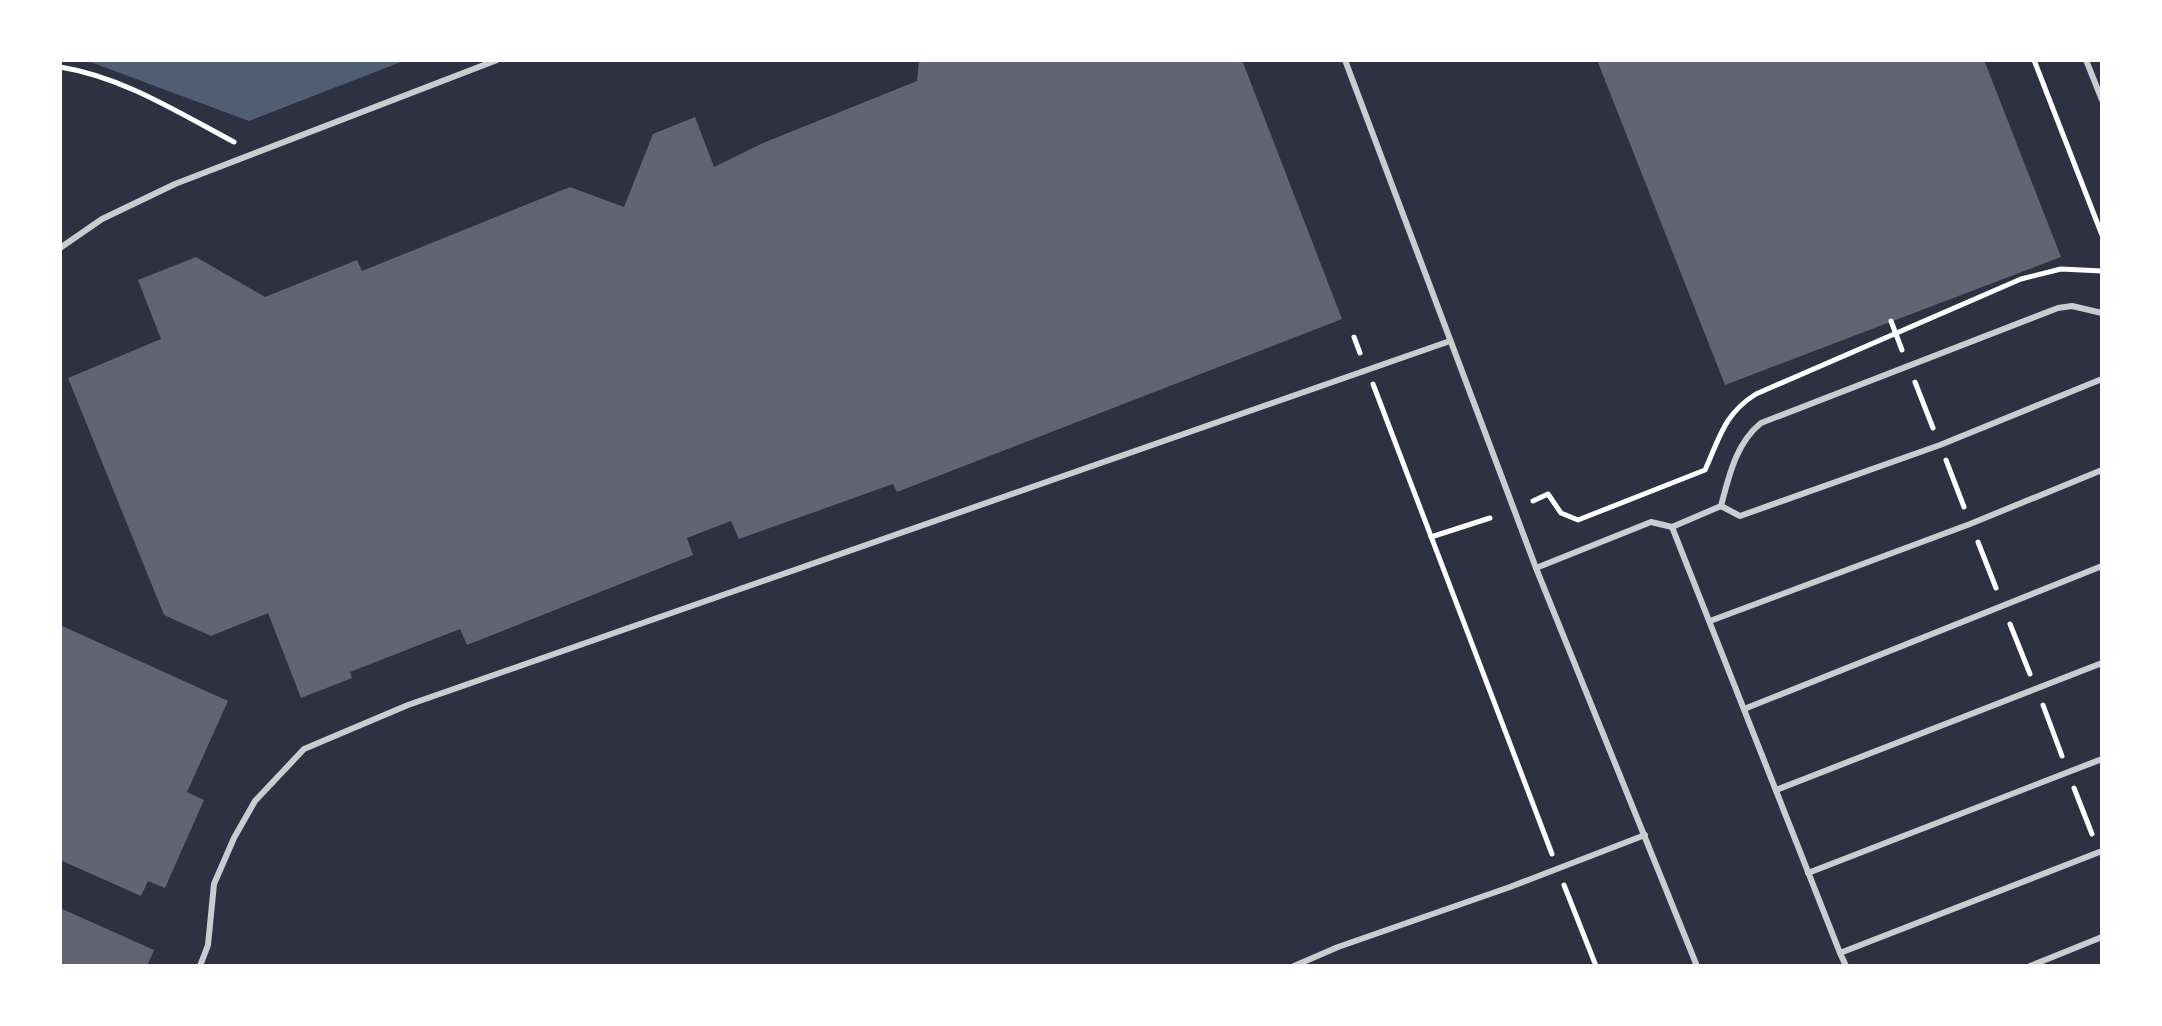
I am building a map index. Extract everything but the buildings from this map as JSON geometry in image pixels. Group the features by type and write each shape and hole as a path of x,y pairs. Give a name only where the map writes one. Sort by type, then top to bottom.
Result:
{"lane":[{"path":"60,248 114,213 175,184 497,60"},
{"path":"1345,60 1536,568 1697,966"},
{"path":"2086,60 2102,100"},
{"path":"1536,568 1651,522 1672,527 1721,506 1738,452 1748,434 1761,423 2058,308 2072,306 2102,313"},
{"path":"200,966 208,945 214,884 234,838 255,801 304,749 408,705 1450,341"},
{"path":"1721,506 1740,516 1940,445 2102,379"},
{"path":"1710,621 1970,524 2102,470"},
{"path":"1672,527 1846,966"},
{"path":"1744,709 2102,566"},
{"path":"1776,790 2102,663"},
{"path":"1808,873 2102,759"},
{"path":"1294,966 1338,947 1645,835"},
{"path":"1840,953 2102,851"},
{"path":"2030,966 2102,937"}],"path":[{"path":"2034,60 2102,235"},
{"path":"60,67 126,87 255,153"},
{"path":"1533,501 1548,494 1561,513 1578,520 1705,470 1729,418 1739,404 1756,394 2021,279 2061,269 2102,271"},
{"path":"1891,321 1896,335"},
{"path":"1354,337 1596,966"},
{"path":"1431,537 1490,518"}],"water":[{"path":"85,60 406,60 249,121"}]}
